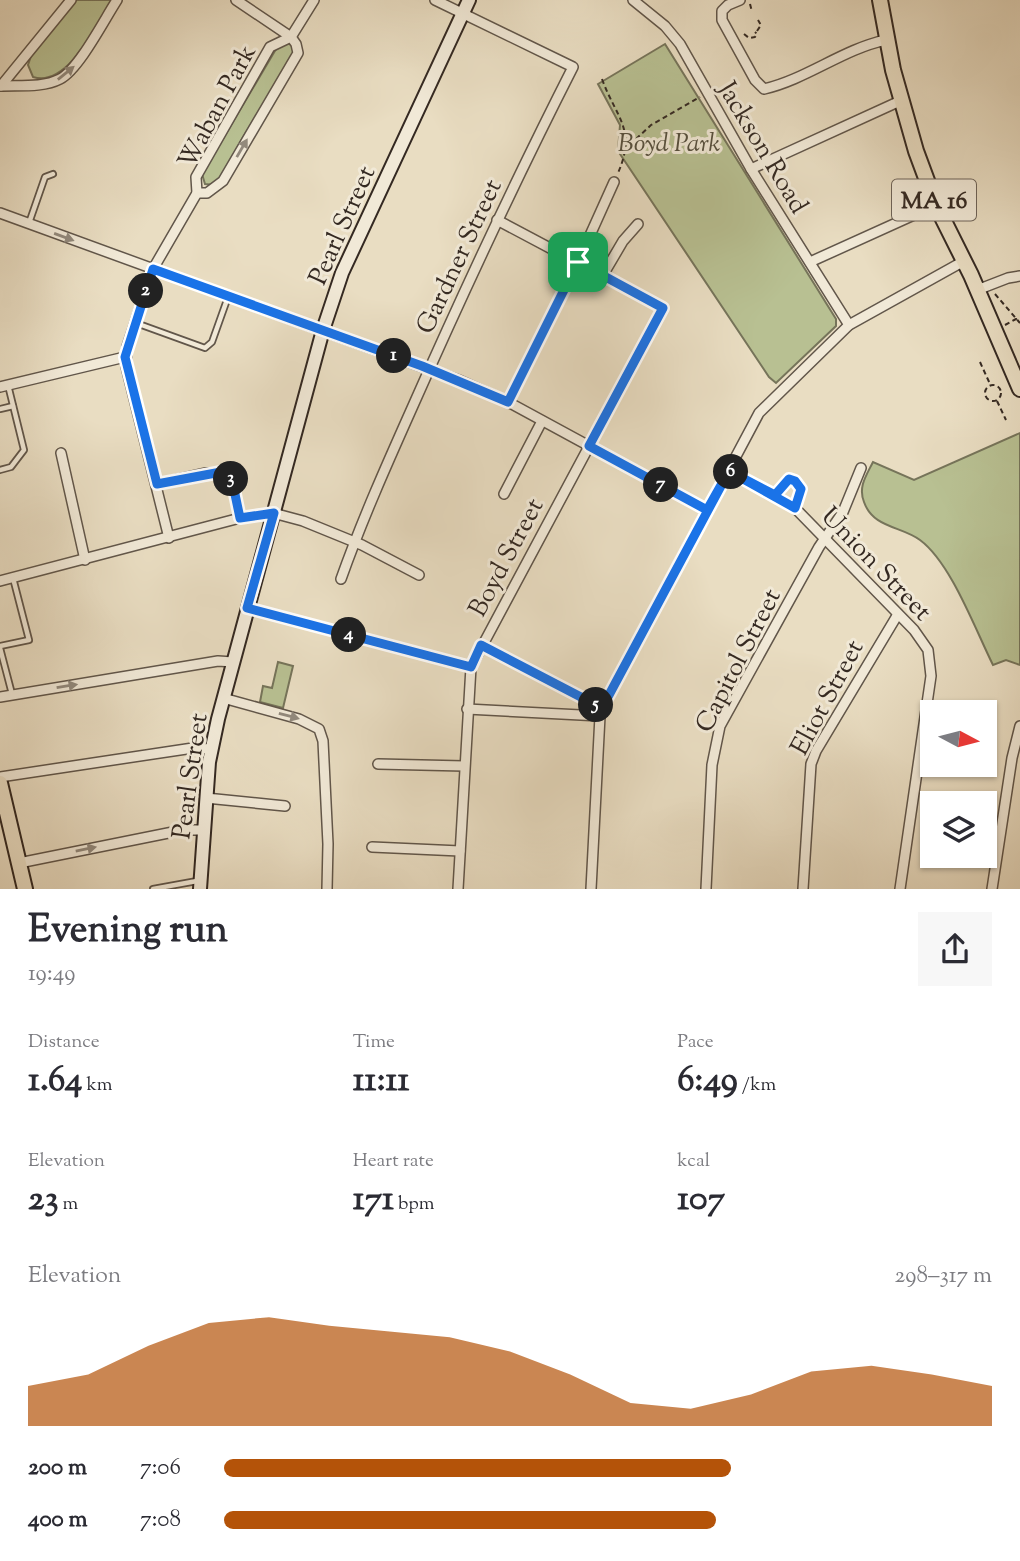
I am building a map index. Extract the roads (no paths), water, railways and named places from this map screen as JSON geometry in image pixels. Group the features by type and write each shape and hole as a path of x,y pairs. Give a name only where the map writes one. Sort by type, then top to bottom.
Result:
{"main road":[{"name":"MA 16","path":"880,0 886,40 916,151 936,205 1016,368 1013,388"},
{"path":"0,785 25,886"}],"street":[{"path":"1,86 71,0"},
{"path":"1,86 39,85 58,80 72,70 117,0"},
{"path":"236,0 291,37 314,0"},
{"path":"435,0 463,13"},
{"name":"Pearl Street","path":"200,885 211,748 323,330 342,273 469,0"},
{"name":"Jackson Road","path":"633,0 665,26 680,44 751,169 849,325"},
{"path":"740,0 722,11 722,20 755,80 764,89 794,79 869,43 886,40"},
{"name":"Gardner Street","path":"341,579 354,542 429,369 497,220 573,67 463,13"},
{"name":"Waban Park","path":"125,357 153,269 197,193 196,177 270,47 291,37 298,53 223,181 207,193 197,193"},
{"path":"751,169 901,101"},
{"path":"508,402 578,262 614,182"},
{"path":"810,262 936,205"},
{"path":"0,213 429,369 508,402 707,510"},
{"path":"497,220 603,275 622,241 638,224"},
{"path":"591,889 601,712 759,413 849,325 964,261"},
{"name":"Boyd Street","path":"458,889 471,667 663,308 603,275"},
{"path":"977,290 1020,276"},
{"path":"4,386 125,357 169,538"},
{"path":"504,494 542,421"},
{"path":"61,453 85,559"},
{"name":"Capitol Street","path":"706,889 712,765 718,733 824,540 843,512 861,468"},
{"name":"Union Street","path":"729,471 795,508 923,640 930,655 932,670 900,889"},
{"path":"157,484 205,473 225,473 232,480 240,518"},
{"path":"0,581 240,518 274,513 303,521 354,542 419,575"},
{"path":"247,608 471,667"},
{"name":"Eliot Street","path":"803,889 808,777 811,764 816,751 898,614"},
{"path":"481,645 601,712"},
{"path":"0,697 218,661 233,663"},
{"path":"223,698 299,719 319,729 323,741 327,889"},
{"path":"467,709 601,712"},
{"path":"992,889 1010,769 1020,726"},
{"path":"0,777 193,748 211,748"},
{"path":"378,764 464,766"},
{"path":"206,798 285,806"},
{"path":"19,863 183,830 204,830"},
{"path":"372,848 460,851"}],"lane":[{"path":"29,224 45,177 53,174"},
{"path":"136,323 205,348 212,342 228,296"},
{"path":"0,463 1,470 11,467 24,450 13,406 4,386"},
{"path":"0,409 13,406"},
{"path":"775,495 789,479 795,481 801,489 795,508"},
{"path":"13,577 29,640 0,647 13,695"},
{"path":"153,889 200,885"}],"park label":[{"name":"Boyd Park","path":"669,142"}]}
